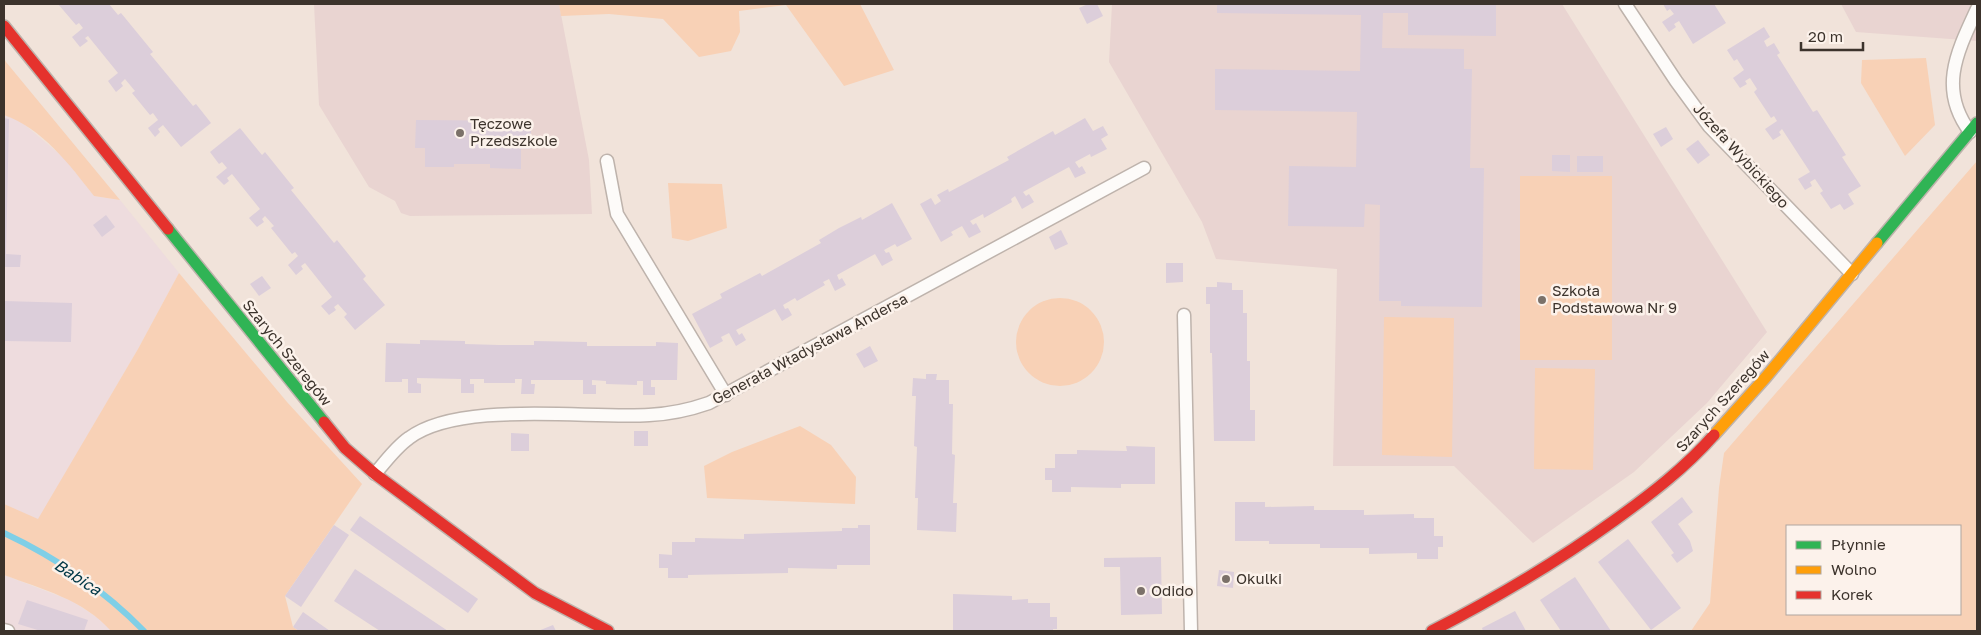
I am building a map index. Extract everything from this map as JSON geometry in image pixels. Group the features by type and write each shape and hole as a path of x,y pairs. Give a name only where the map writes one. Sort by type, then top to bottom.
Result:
{"street":[{"name":"Szarych Szeregów","path":"4,26 296,390 345,448 375,474 535,593 608,631"},
{"name":"Szarych Szeregów","path":"1432,631 1501,595 1573,550 1648,496 1695,457 1766,377 1974,128"}],"lane":[{"name":"Józefa Wybickiego","path":"1625,4 1676,81 1709,126 1852,274"},
{"path":"1974,128 1957,110 1952,82 1960,47 1977,9"},
{"path":"607,161 617,214 726,395"},
{"name":"Generała Władysława Andersa","path":"375,474 408,438 426,428 465,417 648,416 689,410 726,395 1144,168"},
{"path":"1184,315 1192,631"},
{"path":"4,630 8,631"}],"shaded area":[{"name":"Tęczowe Przedszkole","path":"314,4 559,4 589,160 592,214 410,216 401,213 395,201 369,187 319,105"},
{"path":"559,4 860,4 894,70 844,86 786,5 739,11 740,32 731,51 699,57 663,19 609,14 561,16"},
{"name":"Szkoła Podstawowa Nr 9","path":"1112,4 1562,4 1767,332 1707,403 1634,472 1533,543 1454,466 1333,466 1337,269 1216,259 1202,222 1109,62"},
{"path":"1841,4 1977,4 1977,41 1856,32"},
{"path":"4,58 120,200 94,196 65,160 43,138 18,121 4,115"},
{"path":"1926,58 1935,125 1905,156 1861,83 1862,60"},
{"path":"4,115 19,120 65,159 94,196 120,200 179,273 138,349 38,520 4,504"},
{"path":"1977,161 1977,631 1691,631 1710,603 1719,488 1724,453"},
{"path":"1520,176 1612,176 1612,360 1520,360"},
{"path":"668,183 722,184 727,228 688,241 672,238"},
{"path":"179,273 287,402 362,484 285,596 293,627 299,631 111,631 100,620 75,603 4,575 4,504 38,519 138,349"},
{"path":"1060,298 1077,302 1091,311 1100,325 1104,342 1100,359 1091,373 1077,382 1060,386 1043,382 1029,373 1020,359 1016,342 1020,325 1029,311 1043,302"},
{"path":"1384,317 1454,318 1452,457 1382,455"},
{"path":"1535,368 1595,369 1593,470 1534,469"},
{"path":"800,426 831,445 856,477 855,504 707,498 704,466 732,452"},
{"path":"4,575 72,601 101,620 111,631 4,631"}],"building":[{"path":"58,4 109,4 118,15 121,13 153,52 150,54 193,106 196,104 211,123 181,147 163,125 158,129 160,132 155,137 148,128 158,120 153,113 150,115 132,93 135,91 125,79 121,83 123,86 116,92 108,81 118,73 88,36 85,38 88,41 80,47 72,37 83,28 79,23 76,25"},
{"path":"1088,4 1097,4 1103,16 1087,24 1079,8"},
{"path":"1217,4 1496,4 1496,36 1408,35 1408,13 1383,13 1382,48 1464,49 1464,69 1472,69 1470,168 1484,168 1482,307 1401,306 1401,301 1379,301 1380,205 1365,204 1364,227 1288,226 1289,166 1356,167 1357,112 1215,110 1215,69 1360,71 1361,15 1217,13"},
{"path":"1663,4 1714,4 1726,23 1693,44 1679,21 1674,24 1676,27 1669,32 1662,22 1674,14 1670,9 1667,11"},
{"path":"1764,27 1770,37 1764,41 1767,47 1774,43 1780,53 1777,55 1813,112 1817,110 1846,155 1842,157 1861,186 1848,194 1854,204 1844,210 1840,204 1831,209 1820,193 1823,191 1815,179 1810,182 1812,186 1805,190 1798,179 1810,172 1782,129 1779,132 1781,135 1773,140 1765,129 1777,121 1774,116 1771,118 1754,92 1757,89 1750,78 1745,81 1747,84 1740,88 1733,78 1744,70 1737,59 1734,61 1727,50"},
{"path":"4,118 9,119 6,254 21,255 20,267 4,267"},
{"path":"1085,118 1093,131 1103,126 1108,135 1101,139 1107,149 1091,157 1090,154 1075,162 1079,168 1082,166 1086,173 1075,178 1069,167 1023,192 1026,196 1029,194 1034,202 1022,209 1015,196 1011,199 1012,202 984,218 983,214 970,221 973,225 976,223 981,232 969,238 962,226 951,232 953,235 941,242 920,204 931,198 935,205 941,201 937,195 948,189 949,192 1009,160 1007,157 1053,131 1055,135"},
{"path":"416,120 531,121 531,149 521,149 521,169 490,168 490,164 454,164 454,167 425,167 425,148 415,148"},
{"path":"1666,127 1673,139 1661,147 1653,134"},
{"path":"240,128 262,155 265,152 294,188 291,190 334,243 337,240 366,276 363,279 385,305 355,330 344,317 347,314 338,304 334,307 336,310 329,315 321,306 332,297 305,263 301,266 303,269 296,275 288,265 298,256 295,252 292,254 271,228 274,226 265,216 262,219 264,222 257,227 249,218 260,209 232,174 227,178 229,181 224,185 216,177 227,168 222,162 219,164 210,152"},
{"path":"1698,140 1710,155 1698,164 1686,149"},
{"path":"1552,155 1570,155 1570,172 1552,171"},
{"path":"1577,156 1603,156 1603,172 1577,172"},
{"path":"892,203 912,239 897,247 895,244 884,250 886,253 889,252 893,260 882,266 875,254 837,275 839,280 842,278 846,285 835,291 829,279 823,282 825,285 797,301 795,298 783,305 785,309 788,308 792,315 782,321 775,309 736,330 739,335 742,333 746,340 736,346 729,333 721,337 723,341 710,348 692,314 722,298 720,294 760,273 762,276 821,243 819,240 839,228 861,217 862,220"},
{"path":"106,215 115,227 102,237 93,225"},
{"path":"1061,230 1068,244 1055,250 1049,237"},
{"path":"1166,263 1183,263 1183,282 1166,283"},
{"path":"262,276 271,288 259,296 250,284"},
{"path":"1217,282 1232,283 1232,290 1243,290 1243,313 1247,313 1247,361 1250,361 1250,410 1255,410 1255,441 1214,441 1210,304 1206,304 1206,287 1217,287"},
{"path":"4,301 72,303 71,342 4,341"},
{"path":"420,340 465,341 465,344 499,345 534,345 534,341 587,342 587,346 656,346 656,342 678,343 677,380 651,380 651,387 655,387 655,395 643,395 643,381 637,381 637,385 606,384 606,381 592,380 592,385 596,385 596,394 583,394 583,380 531,380 531,384 535,384 534,394 521,394 522,379 515,379 515,383 484,383 484,379 470,379 470,384 474,384 474,393 461,393 461,379 417,378 417,383 421,384 421,393 408,393 408,379 402,379 402,382 385,382 386,343 420,344"},
{"path":"870,346 878,361 864,368 856,354"},
{"path":"926,374 937,374 936,380 949,380 949,404 953,404 952,454 955,455 953,503 957,503 956,532 917,530 918,498 915,498 917,447 914,446 916,396 912,396 913,378 926,379"},
{"path":"634,431 648,431 648,446 634,446"},
{"path":"511,433 529,434 529,451 511,451"},
{"path":"1126,446 1155,447 1155,484 1121,484 1121,488 1071,487 1071,492 1052,492 1052,480 1045,480 1045,468 1055,468 1055,454 1077,454 1077,450 1127,451"},
{"path":"1682,497 1693,512 1678,524 1690,541 1693,551 1677,563 1671,555 1674,553 1651,522"},
{"path":"1235,502 1265,502 1265,507 1314,506 1314,510 1364,510 1364,515 1414,514 1414,518 1434,518 1434,536 1443,536 1443,547 1438,547 1438,559 1417,559 1417,553 1369,554 1369,548 1320,548 1320,544 1269,544 1269,541 1235,541"},
{"path":"360,516 478,599 468,613 350,530"},
{"path":"334,525 349,535 301,607 285,596"},
{"path":"858,525 870,525 870,565 837,565 837,569 788,568 788,573 688,575 688,578 668,578 668,568 659,568 659,554 672,555 672,542 695,542 695,538 744,539 744,534 842,531 842,528 858,528"},
{"path":"1628,539 1681,608 1651,630 1598,562"},
{"name":"Odido","path":"1161,557 1162,614 1121,615 1120,567 1104,567 1104,558"},
{"path":"355,569 448,631 380,631 334,601"},
{"name":"Okulki","path":"1219,570 1234,572 1233,588 1217,586"},
{"path":"1575,577 1611,631 1561,631 1540,600"},
{"path":"953,594 1012,596 1012,600 1028,599 1028,603 1050,603 1050,617 1057,617 1057,629 1053,629 1053,631 953,631"},
{"path":"27,600 88,620 84,631 41,631 18,624"},
{"path":"1515,611 1526,631 1483,631 1482,628"},
{"path":"303,612 330,631 299,631 293,627"},
{"path":"553,625 556,631 538,631"}],"waterway":[{"name":"Babica","path":"4,533 61,564 96,588 144,631"}],"traffic: fast":[{"path":"1877,243 1977,123"},
{"path":"168,229 324,422"}],"traffic: slow":[{"path":"1714,435 1766,377 1877,243"}],"traffic: jam":[{"path":"4,26 168,229"},
{"path":"324,422 345,448 375,474 535,593 608,631"},
{"path":"1432,631 1526,579 1593,535 1667,480 1714,435"}],"place":[{"name":"Tęczowe Przedszkole","path":"460,133"},
{"name":"Szkoła Podstawowa Nr 9","path":"1542,300"},
{"name":"Okulki","path":"1226,579"},
{"name":"Odido","path":"1141,591"}]}
